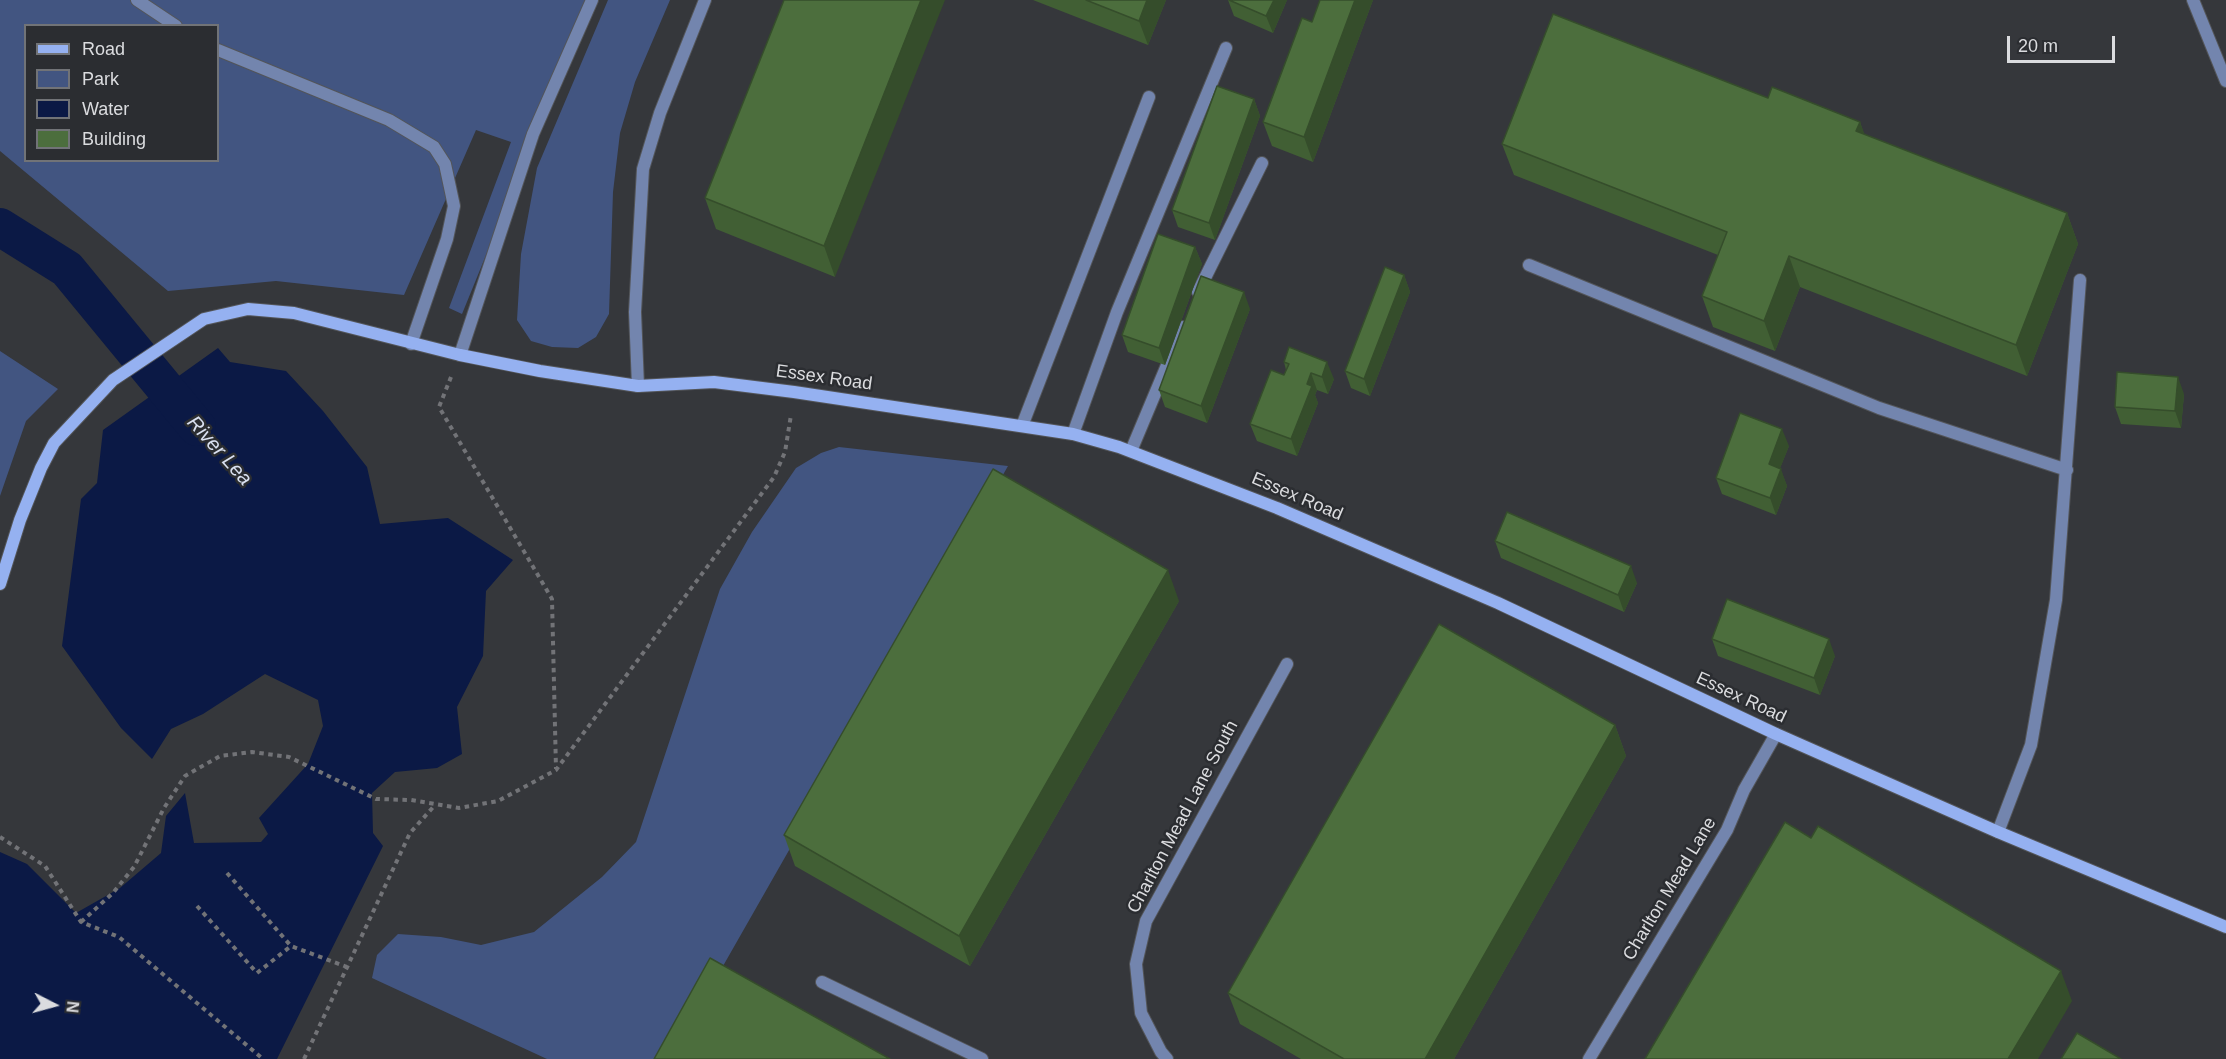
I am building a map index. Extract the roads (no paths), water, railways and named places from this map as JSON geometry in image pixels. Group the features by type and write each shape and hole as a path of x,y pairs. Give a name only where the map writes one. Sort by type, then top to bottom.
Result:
{"street":[{"path":"137,0 173,24"},
{"path":"460,356 533,134 592,0"},
{"path":"638,386 635,312 643,169 660,113 705,0"},
{"path":"2193,0 2226,81"},
{"path":"1073,434 1117,312 1226,48"},
{"path":"219,51 389,120 434,147 446,164 454,207 447,239 411,344"},
{"path":"1022,426 1149,97"},
{"path":"1131,451 1191,308 1262,163"},
{"path":"1529,265 1880,408 2067,470"},
{"path":"1998,832 2031,745 2056,600 2080,280"},
{"name":"Essex Road","path":"0,584 41,468 54,443 80,412 113,380 204,319 248,309 294,313 460,356 638,386 714,382 794,392 1073,434 1131,451 1267,503 1498,603 1776,735 1998,832 2226,927"},
{"name":"Charlton Mead Lane South","path":"1167,1059 1161,1052 1141,1012 1136,964 1146,921 1287,664"},
{"name":"Charlton Mead Lane","path":"1589,1059 1727,830 1744,790 1776,735"},
{"path":"822,982 982,1059"}],"water":[{"path":"218,348 230,362 286,371 323,411 367,467 380,524 448,518 513,560 486,591 483,656 457,707 462,754 437,768 395,772 372,793 373,833 383,846 277,1059 0,1059 0,852 27,864 76,913 120,888 161,853 166,816 185,793 194,843 261,842 268,834 259,818 308,764 323,726 318,700 265,674 203,714 171,729 152,759 121,728 62,646 81,499 97,483 103,430"}],"waterway":[{"name":"River Lea","path":"0,227 67,269 197,427"}]}
